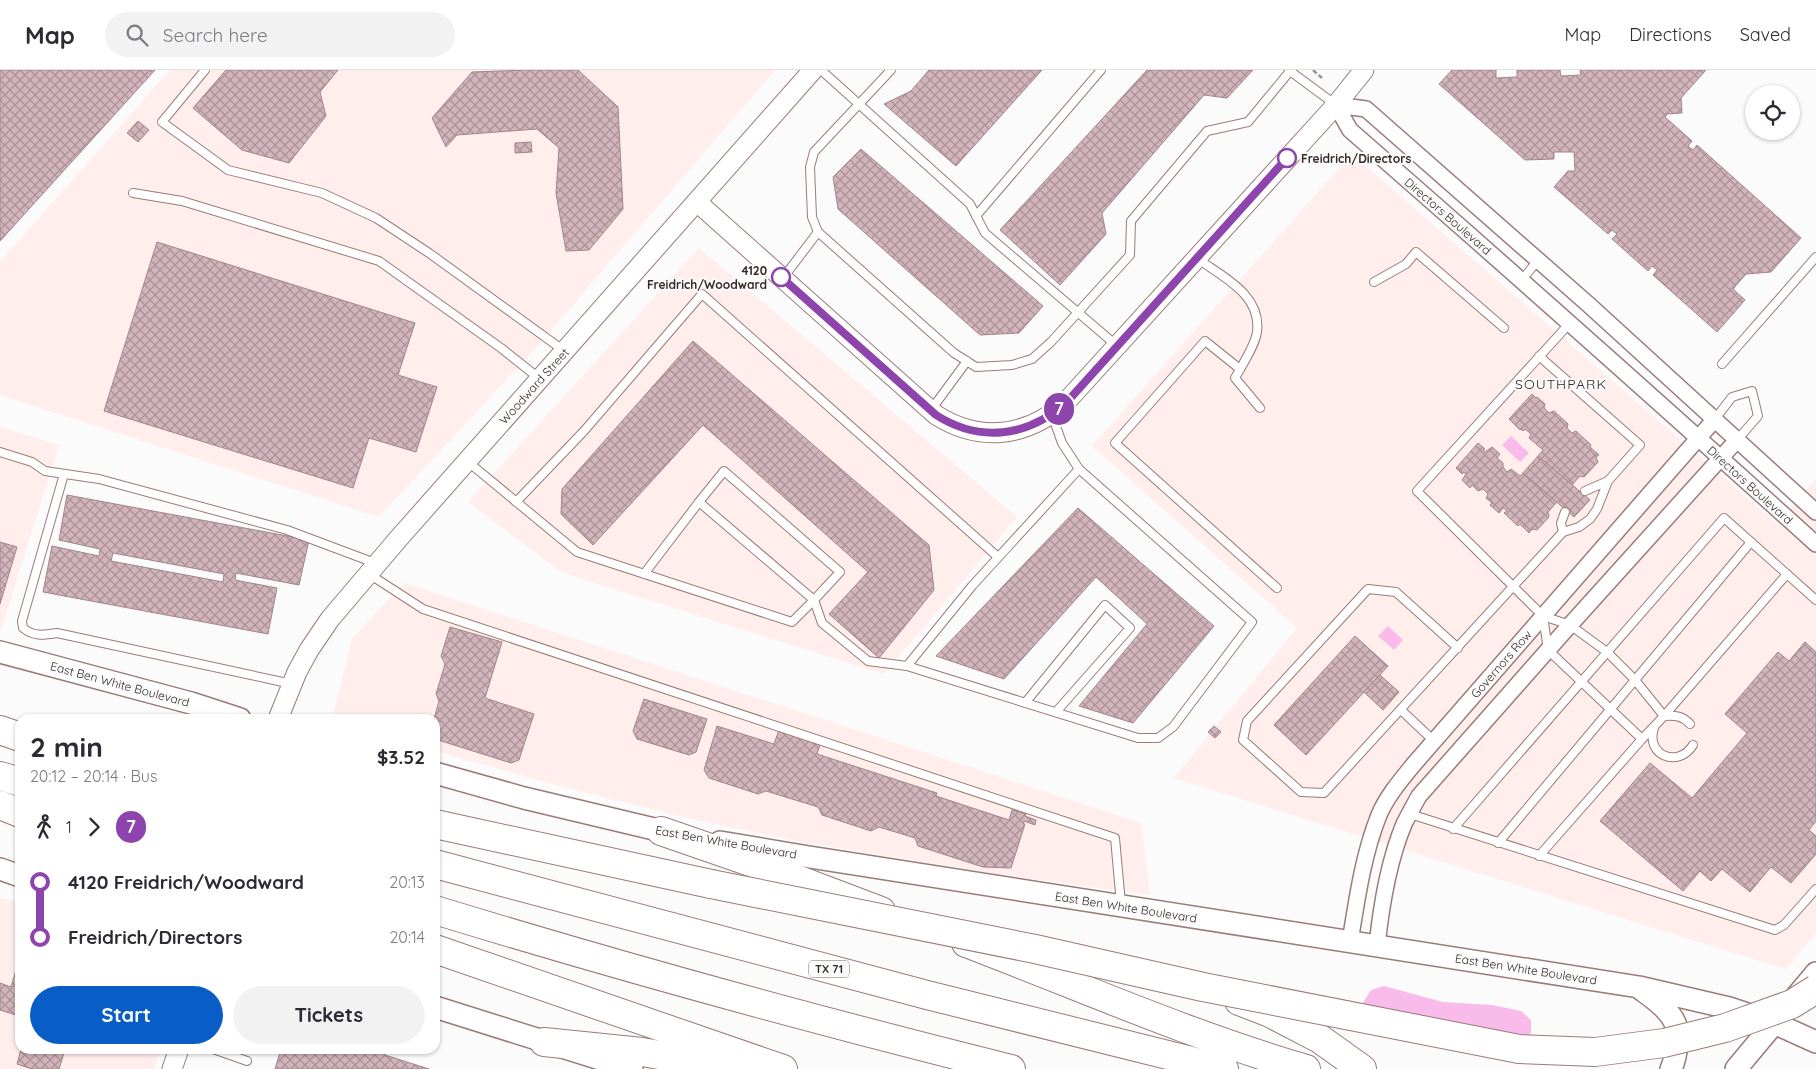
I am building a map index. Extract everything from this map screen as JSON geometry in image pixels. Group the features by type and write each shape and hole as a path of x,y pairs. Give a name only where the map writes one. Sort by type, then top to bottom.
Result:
{"highway":[{"path":"0,730 15,735"},
{"path":"0,776 15,780"},
{"path":"0,805 15,811"},
{"path":"440,825 711,884 1035,949 1202,987 1519,1049 1595,1052 1664,1043 1725,1028 1792,1004 1816,989"},
{"path":"661,832 775,870 1162,1020 1262,1056 1306,1069"},
{"name":"TX 71","path":"440,865 927,995 1224,1069"},
{"path":"440,911 718,992 913,1045 1011,1069"},
{"path":"440,951 783,1069"},
{"path":"1202,987 1270,1013 1320,1039 1362,1069"},
{"path":"544,1042 642,1052 741,1069"}],"main road":[{"name":"East Ben White Boulevard","path":"0,652 224,714"},
{"path":"191,704 201,714"},
{"name":"East Ben White Boulevard","path":"440,775 661,832 1639,987 1730,1008 1774,1023 1816,1042"},
{"path":"0,869 15,874"},
{"path":"1736,1069 1816,973"},
{"path":"1639,987 1661,1004 1675,1023 1677,1045 1671,1069"},
{"path":"440,1009 632,1069"}],"street":[{"name":"Woodward Street","path":"280,714 297,672 320,633 467,461 813,70"},
{"path":"697,202 930,410 954,425 977,432 1001,433 1025,428 1052,415 1066,403 1336,105 1363,70"},
{"name":"Directors Boulevard","path":"1336,105 1366,109 1538,260 1816,512"},
{"name":"Directors Boulevard","path":"1336,105 1350,130 1522,280 1568,324 1816,544"},
{"name":"Governors Row","path":"1350,942 1368,848 1380,813 1393,790 1715,419"},
{"name":"Governors Row","path":"1377,946 1381,905 1394,856 1404,825 1419,796 1737,440"},
{"path":"172,1069 177,1054"}],"lane":[{"path":"206,70 162,122 228,170 322,193 376,218 429,253 565,351"},
{"path":"821,70 970,204 985,233 1117,346"},
{"path":"891,70 814,152 810,168 812,216 818,232 954,353 976,367 1012,365 1032,359 1051,342 1130,255 1131,222 1207,131 1248,122 1290,71 1336,105"},
{"path":"976,216 1101,70"},
{"path":"134,193 182,201 379,261 501,348 540,379"},
{"path":"783,279 818,232"},
{"path":"1374,282 1406,264 1416,252 1504,328"},
{"path":"1722,364 1816,257"},
{"path":"1196,258 1245,293 1254,306 1257,333 1235,378 1260,408"},
{"path":"1522,280 1538,260"},
{"path":"516,502 584,431 702,294 998,557"},
{"path":"1568,324 1417,491 1543,616 1570,625 1607,652 1635,680 1664,716"},
{"path":"1240,369 1205,341 1115,443 1277,588"},
{"path":"1458,648 1396,592 1368,588 1247,721 1243,740 1301,792 1324,793 1402,710 1458,648 1513,587 1562,532 1579,527 1590,519 1597,510 1608,481 1640,445 1539,356"},
{"path":"930,410 967,361"},
{"path":"1715,419 1732,397 1752,391 1758,416 1737,440"},
{"path":"699,502 814,600 822,623 868,661 907,666 1138,738 1158,738 1173,727 1252,622 1079,469 1062,444 1052,415"},
{"path":"0,452 32,462 45,471 99,479 286,530 373,569 423,609 1115,838 1121,906"},
{"path":"467,461 576,552 792,622 840,572 724,471 644,574"},
{"path":"907,666 998,557 1079,469"},
{"path":"64,474 22,621 23,628 29,633 42,635 57,632 292,684"},
{"path":"1585,491 1608,481"},
{"path":"1562,532 1561,523 1565,512"},
{"path":"1453,829 1724,518 1816,600"},
{"path":"1498,843 1751,542"},
{"path":"1539,856 1787,574"},
{"path":"1025,703 1105,605 1130,628 1056,712"},
{"path":"1543,616 1548,650 1642,739"},
{"path":"1402,710 1434,741"},
{"path":"1664,716 1679,716 1690,724"},
{"path":"1655,726 1652,734 1654,747 1664,756 1678,758 1689,751 1693,745"},
{"path":"1410,814 1775,930 1784,925 1816,889"},
{"path":"228,1054 248,1061"}],"path":[{"path":"1313,70 1322,78"}],"shaded area":[{"path":"170,70 775,70 534,350 379,517 0,395 0,262"},
{"path":"1352,154 1777,524 1816,479 1816,933 1786,969 1174,778 1297,628 1092,446"},
{"path":"699,248 1017,517 884,674 563,573 468,502"},
{"path":"0,427 59,445 0,633"},
{"path":"1511,436 1529,453 1520,462 1502,445"},
{"path":"404,583 1141,823 1150,895 991,873 803,842 687,818 563,787 440,752 440,714 333,714 352,639"},
{"path":"1388,626 1403,640 1394,650 1378,636"},
{"path":"0,898 15,902 15,1054 159,1054 154,1069 0,1069"},
{"path":"1384,986 1443,1002 1492,1005 1521,1011 1531,1020 1530,1044 1362,1004 1371,990"}],"building":[{"path":"0,70 155,70 0,241"},
{"path":"226,70 338,70 320,92 326,116 289,163 242,150 193,108"},
{"path":"578,70 618,107 623,209 589,250 566,251 556,193 559,148 537,129 457,135 446,147 432,118 472,72"},
{"path":"929,70 1042,70 956,166 884,104 911,91"},
{"path":"1147,70 1253,70 1227,98 1204,95 1102,213 1106,234 1060,285 1000,230"},
{"path":"1452,70 1496,70 1496,78 1517,77 1517,70 1560,70 1561,76 1581,75 1580,70 1706,70 1681,98 1682,113 1667,114 1665,117 1692,141 1688,146 1693,150 1697,145 1801,238 1771,272 1746,274 1733,289 1745,300 1717,332 1653,275 1657,270 1652,266 1648,271 1612,239 1617,234 1612,230 1608,234 1554,187 1568,171 1575,171 1574,152 1554,152 1554,159 1525,160 1439,84"},
{"path":"138,121 149,130 138,142 127,133"},
{"path":"531,142 532,152 515,153 515,143"},
{"path":"861,149 1043,306 1019,333 980,335 838,209 833,177"},
{"path":"157,242 415,323 398,375 437,387 416,452 369,438 353,488 104,411"},
{"path":"693,341 929,545 934,590 879,658 829,614 868,572 703,425 593,545 561,514 562,489"},
{"path":"1532,394 1545,404 1544,408 1549,413 1554,411 1568,424 1567,428 1572,433 1576,431 1599,455 1596,457 1598,462 1584,477 1580,476 1572,485 1538,456 1543,450 1529,438 1531,434 1525,429 1523,431 1520,430 1509,419"},
{"path":"1478,443 1485,449 1483,450 1485,452 1492,447 1500,454 1497,458 1503,463 1503,467 1507,472 1511,469 1520,476 1523,473 1557,502 1548,512 1549,517 1537,530 1532,529 1529,533 1520,524 1518,526 1504,513 1507,510 1503,508 1499,513 1490,505 1492,503 1486,498 1488,494 1483,489 1478,491 1472,485 1470,488 1462,480 1466,474 1464,472 1462,474 1456,468"},
{"path":"1538,456 1590,500 1574,517 1523,473"},
{"path":"67,495 309,540 299,585 236,573 235,580 277,588 268,634 43,592 52,546 99,556 100,549 59,540","holes":["113,553 224,574 223,582 111,561"]},
{"path":"1078,508 1214,626 1133,723 1079,706 1147,624 1096,577 1004,679 936,656"},
{"path":"0,542 17,547 0,604"},
{"path":"450,627 502,642 485,698 534,714 519,760 511,763 440,741 440,714 435,714 439,701 436,694 445,664 441,656"},
{"path":"1355,636 1388,666 1306,755 1274,725"},
{"path":"1805,642 1816,652 1816,821 1809,830 1816,836 1816,854 1791,883 1771,867 1750,892 1722,869 1711,881 1700,871 1683,891 1600,821 1650,763 1692,798 1747,733 1725,714 1778,652 1789,661"},
{"path":"1380,675 1399,692 1383,710 1364,692"},
{"path":"644,699 707,719 696,752 689,755 637,739 633,731"},
{"path":"717,726 774,744 779,730 820,745 817,754 937,793 936,796 1009,820 1012,810 1026,814 1025,816 1036,820 1035,825 1024,821 1023,823 1025,824 1011,868 983,867 918,846 915,838 879,827 871,831 822,815 818,807 766,791 758,794 709,778 704,770"},
{"path":"1214,726 1221,732 1215,738 1208,732"},
{"path":"15,973 15,1015 0,1010 0,983 11,987"},
{"path":"20,1054 64,1054 59,1069 32,1069 17,1064"},
{"path":"280,1054 385,1054 429,1069 275,1069"}],"bus line":[{"name":"7","path":"781,277 945,421 977,432 1001,433 1013,431 1045,419 1066,403 1287,158"}],"place":[{"name":"Freidrich/Directors","path":"1287,158"},
{"name":"4120 Freidrich/Woodward","path":"781,277"}],"district":[{"name":"SOUTHPARK","path":"1561,384"}]}
